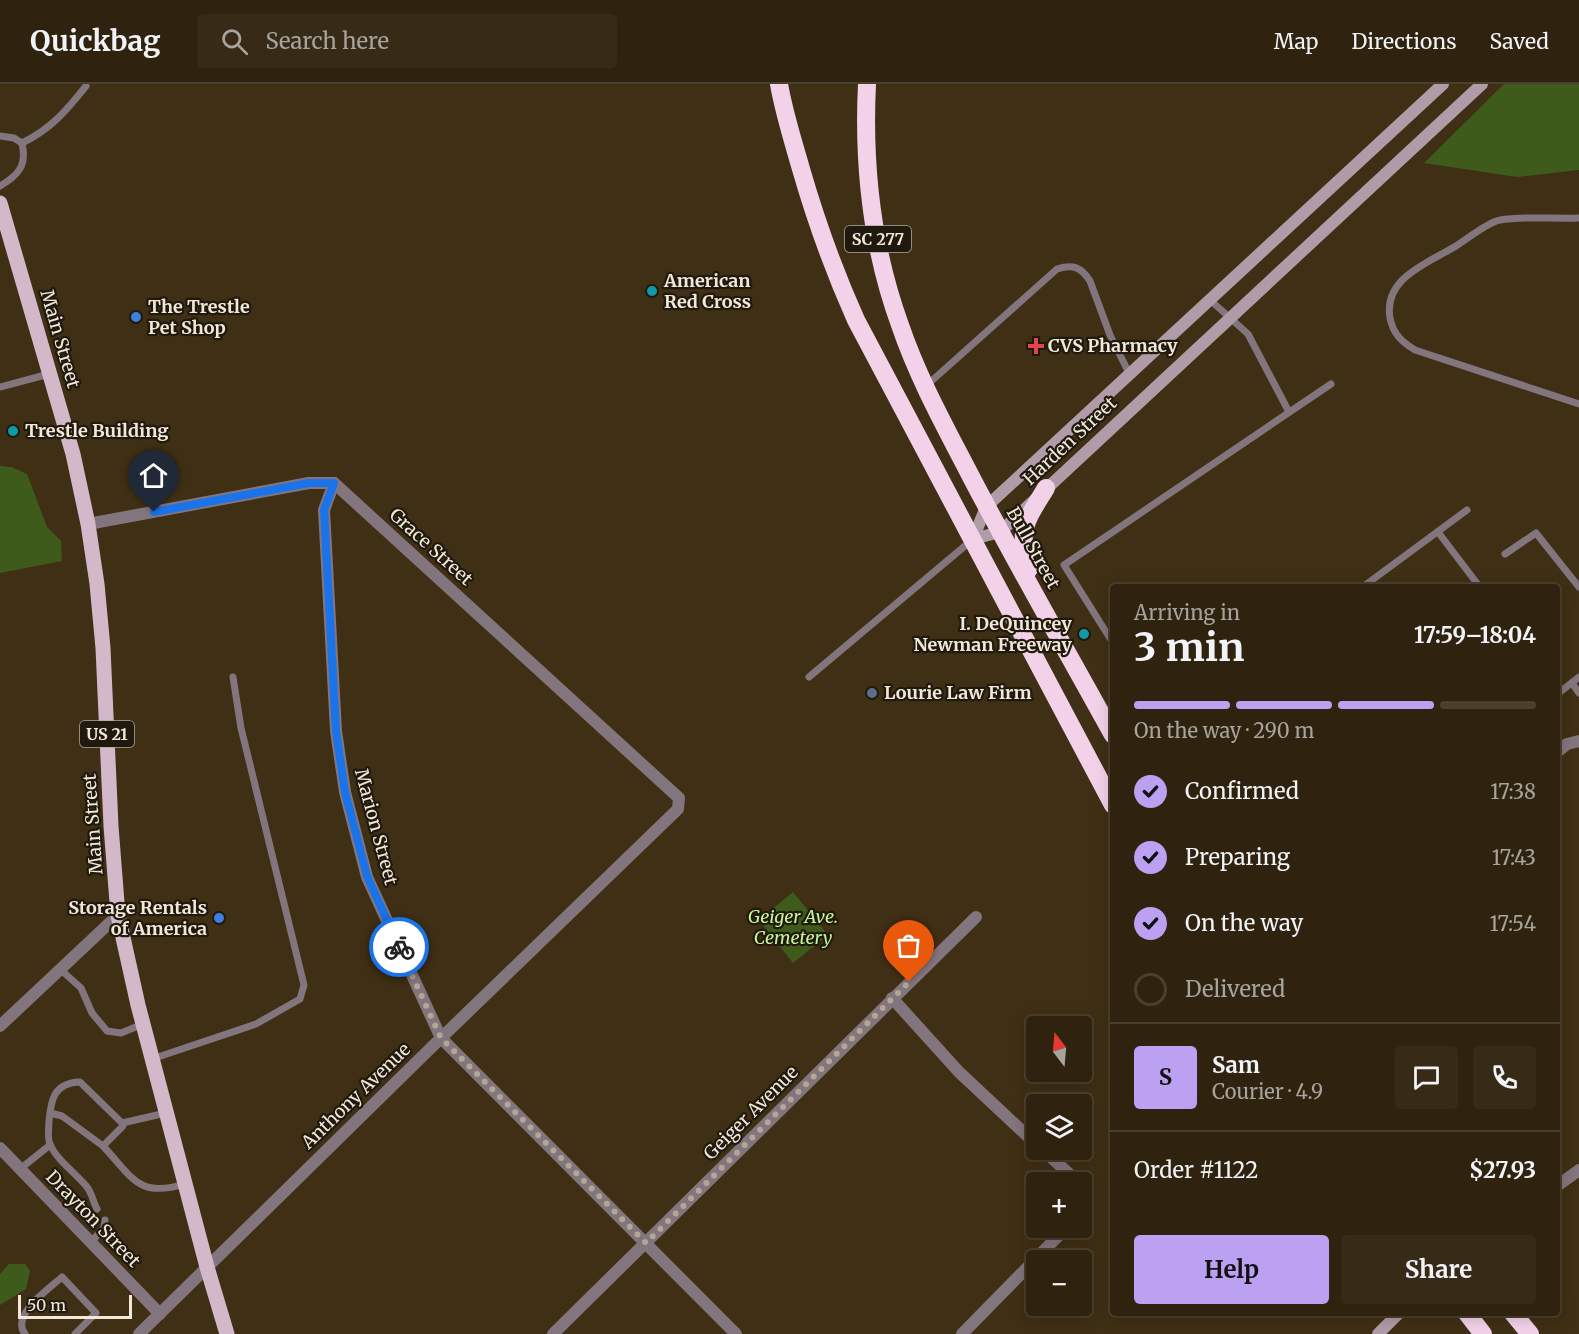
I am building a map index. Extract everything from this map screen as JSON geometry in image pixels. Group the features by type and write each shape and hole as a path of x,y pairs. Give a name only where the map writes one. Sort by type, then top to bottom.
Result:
{"highway":[{"name":"SC 277","path":"779,84 815,215 834,272 875,359 1110,799"},
{"name":"SC 277","path":"867,84 866,142 872,212 891,297 925,387 986,507"},
{"path":"1039,602 1023,549 1023,534 1029,517 1046,488"},
{"name":"Bull Street","path":"986,507 1110,730"},
{"path":"1469,1316 1483,1334"},
{"path":"1515,1316 1530,1334"}],"main road":[{"name":"Harden Street","path":"973,539 986,507 1443,84"},
{"name":"Harden Street","path":"973,539 1000,532 1482,84"},
{"name":"Main Street","path":"0,203 73,454 88,524 103,648 111,826 118,915 166,1113 227,1334"},
{"path":"1378,1334 1396,1316"}],"street":[{"path":"88,524 309,483 334,483"},
{"name":"Grace Street","path":"334,483 680,798 678,809"},
{"name":"Marion Street","path":"334,483 324,510 336,731 345,792 367,876 441,1038 736,1334"},
{"path":"1560,750 1567,744 1579,741"},
{"name":"Anthony Avenue","path":"139,1334 678,809"},
{"path":"0,1026 118,915"},
{"name":"Geiger Avenue","path":"553,1334 976,917"},
{"path":"892,998 959,1072 1026,1135"},
{"name":"Drayton Street","path":"0,1148 160,1314"},
{"path":"1054,1160 1067,1172"},
{"path":"1560,1184 1579,1170"},
{"path":"962,1334 1056,1238"}],"lane":[{"path":"22,143 42,134 66,111 86,86"},
{"path":"0,136 14,138 22,143 25,156 22,167 10,181 0,186"},
{"path":"1579,218 1498,220 1404,277 1392,292 1389,310 1397,335 1415,350 1579,404"},
{"path":"925,387 1057,269 1066,266 1078,267 1085,273 1110,335 1130,375"},
{"path":"1210,300 1248,334 1289,412"},
{"path":"0,387 49,374"},
{"path":"1110,638 1064,565 1331,384"},
{"path":"1367,584 1467,510"},
{"path":"1438,532 1477,584"},
{"path":"1505,554 1536,533 1579,587"},
{"path":"809,677 973,539"},
{"path":"152,1059 256,1024 300,999 304,985 242,728 233,677"},
{"path":"1560,692 1579,677"},
{"path":"1572,683 1579,693"},
{"path":"60,969 81,988 92,1013 107,1031 121,1033 143,1024"},
{"path":"97,1209 89,1189 63,1162 50,1144 48,1135 53,1096 69,1083 80,1082 122,1123"},
{"path":"50,1113 62,1116 103,1146 139,1185 165,1190 185,1185"},
{"path":"122,1123 166,1113"},
{"path":"103,1146 123,1126 122,1123"},
{"path":"20,1169 50,1144"},
{"path":"91,1242 104,1228 105,1220"},
{"path":"25,1334 22,1330 21,1319 29,1307 62,1277 96,1313 75,1334"}],"green space":[{"path":"1504,84 1579,84 1579,170 1517,177 1424,163"},
{"path":"0,466 11,467 27,474 47,527 61,541 62,561 0,573"},
{"name":"Geiger Ave. Cemetery","path":"793,892 828,935 793,963 759,920"},
{"path":"9,1264 25,1264 30,1271 26,1289 0,1305 0,1274"}],"way so far":[{"path":"399,947 441,1038 646,1243 909,982"}],"place":[{"name":"American Red Cross","path":"652,291"},
{"name":"The Trestle Pet Shop","path":"136,317"},
{"name":"CVS Pharmacy","path":"1036,346"},
{"name":"Trestle Building","path":"13,431"},
{"name":"I. DeQuincey Newman Freeway","path":"1084,634"},
{"name":"Lourie Law Firm","path":"872,693"},
{"name":"Storage Rentals of America","path":"219,918"}],"route":[{"path":"154,512 309,483 334,483 324,510 336,731 345,792 367,876 399,947"}]}
